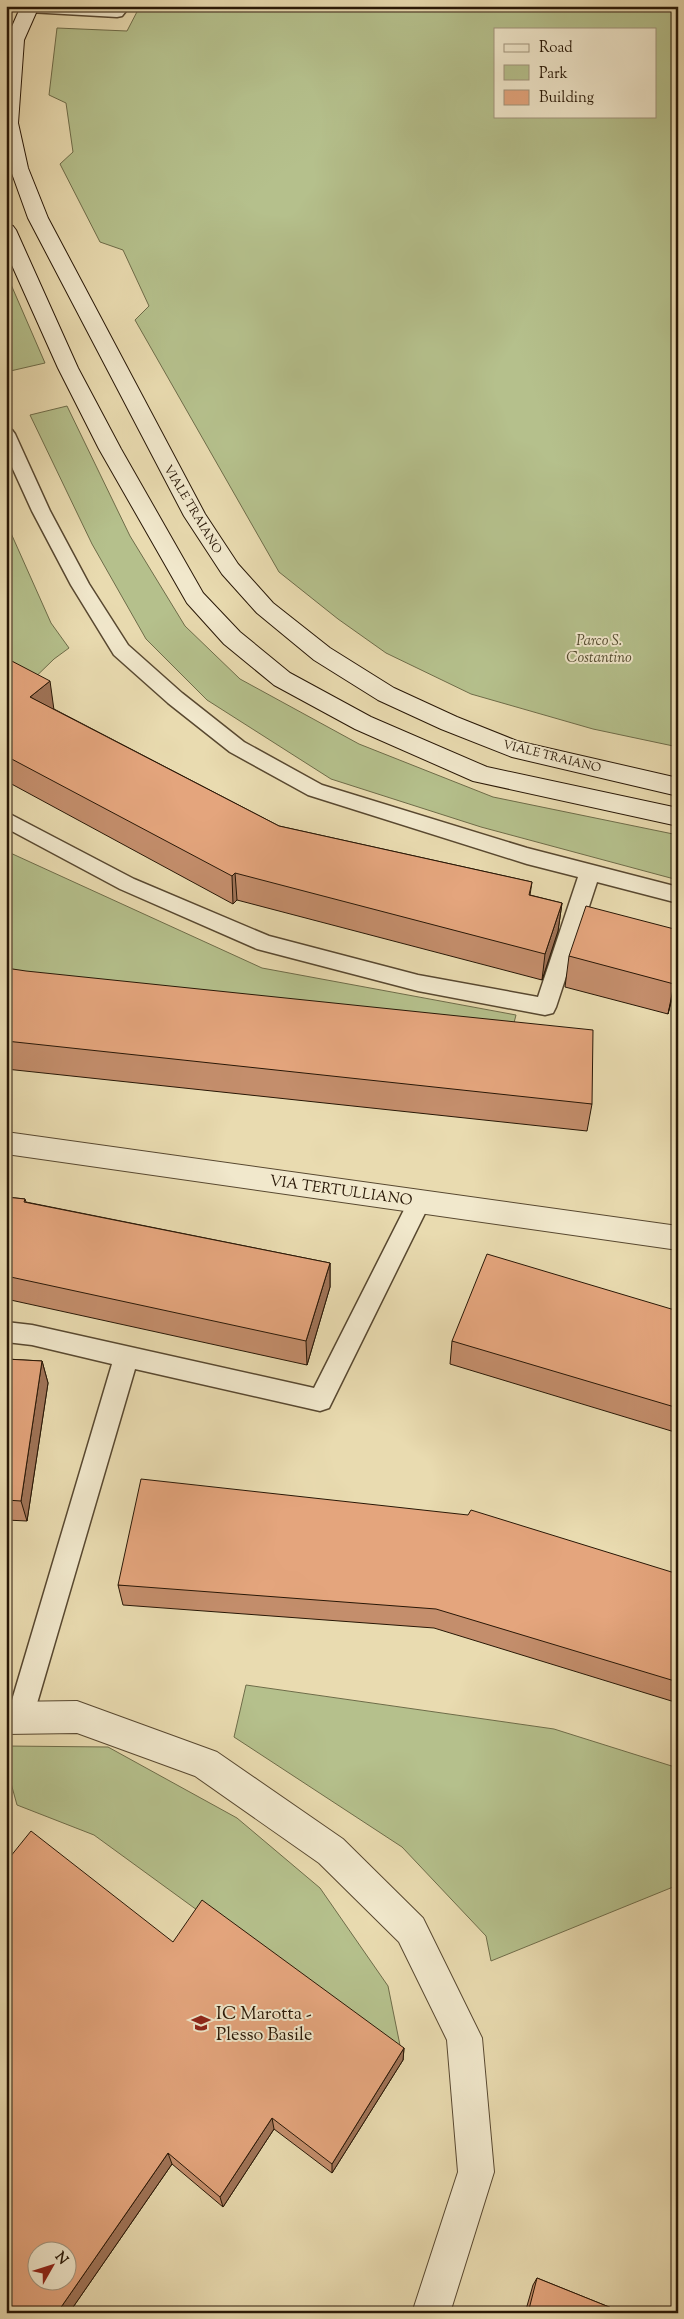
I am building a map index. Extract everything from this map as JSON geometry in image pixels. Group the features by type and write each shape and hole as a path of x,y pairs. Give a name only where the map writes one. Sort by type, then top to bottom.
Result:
{"main road":[{"name":"VIALE TRAIANO","path":"29,7 15,40 11,78 9,123 19,168 38,218 113,364 195,516 230,569 265,608 322,654 386,694 449,723 512,748 678,787"},
{"path":"6,230 68,368 110,449 195,598 232,638 282,679 363,723 482,775 678,817"},
{"name":"VIA TERTULLIANO","path":"6,1144 677,1234"},
{"path":"13,1718 77,1717 205,1763 331,1851 411,1930 464,2038 476,2172 432,2313"}],"lane":[{"path":"29,7 117,13 123,6"},
{"path":"6,434 41,511 80,585 121,650 175,698 237,747 315,790 527,856 678,896"},
{"path":"7,821 128,884 264,943 418,983 545,1006 590,872"},
{"path":"6,1332 32,1335 320,1400 420,1201"},
{"path":"13,1718 126,1357"}],"green space":[{"name":"Parco S. Costantino","path":"140,6 678,6 678,747 593,729 471,694 386,653 338,619 279,572 135,320 149,306 123,250 100,242 60,164 73,152 66,103 49,95 57,28 127,31"},
{"path":"6,273 45,363 6,372"},
{"path":"67,406 130,536 185,626 240,679 359,744 493,797 678,835 678,880 481,827 331,779 207,700 146,639 92,544 30,415"},
{"path":"6,522 51,623 69,648 54,659 20,692 6,684"},
{"path":"6,851 262,968 516,1015 507,1050 6,996"},
{"path":"246,1685 554,1729 678,1768 678,1885 491,1961 486,1936 402,1847 234,1737"},
{"path":"6,1746 108,1747 237,1818 320,1888 388,1986 403,2060 94,1835 17,1805 6,1765"}],"building":[{"path":"6,658 50,681 30,697 279,826 532,882 529,895 562,903 545,954 235,873 232,876 6,756"},
{"path":"586,906 678,930 678,968 674,984 569,956"},
{"path":"6,968 593,1030 592,1104 6,1041"},
{"path":"6,1197 25,1199 24,1202 330,1263 306,1341 6,1276"},
{"path":"487,1254 678,1311 678,1408 452,1341"},
{"path":"6,1359 42,1361 21,1501 6,1500"},
{"path":"141,1479 468,1515 471,1510 678,1574 678,1682 436,1609 118,1585"},
{"path":"31,1831 173,1942 202,1900 404,2048 332,2164 272,2118 220,2197 168,2153 78,2283 78,2242 28,2242 28,2292 72,2292 57,2313 6,2313 6,1862"},
{"path":"537,2278 624,2313 528,2313"}],"place":[{"name":"IC Marotta - Plesso Basile","path":"201,2023"}]}
